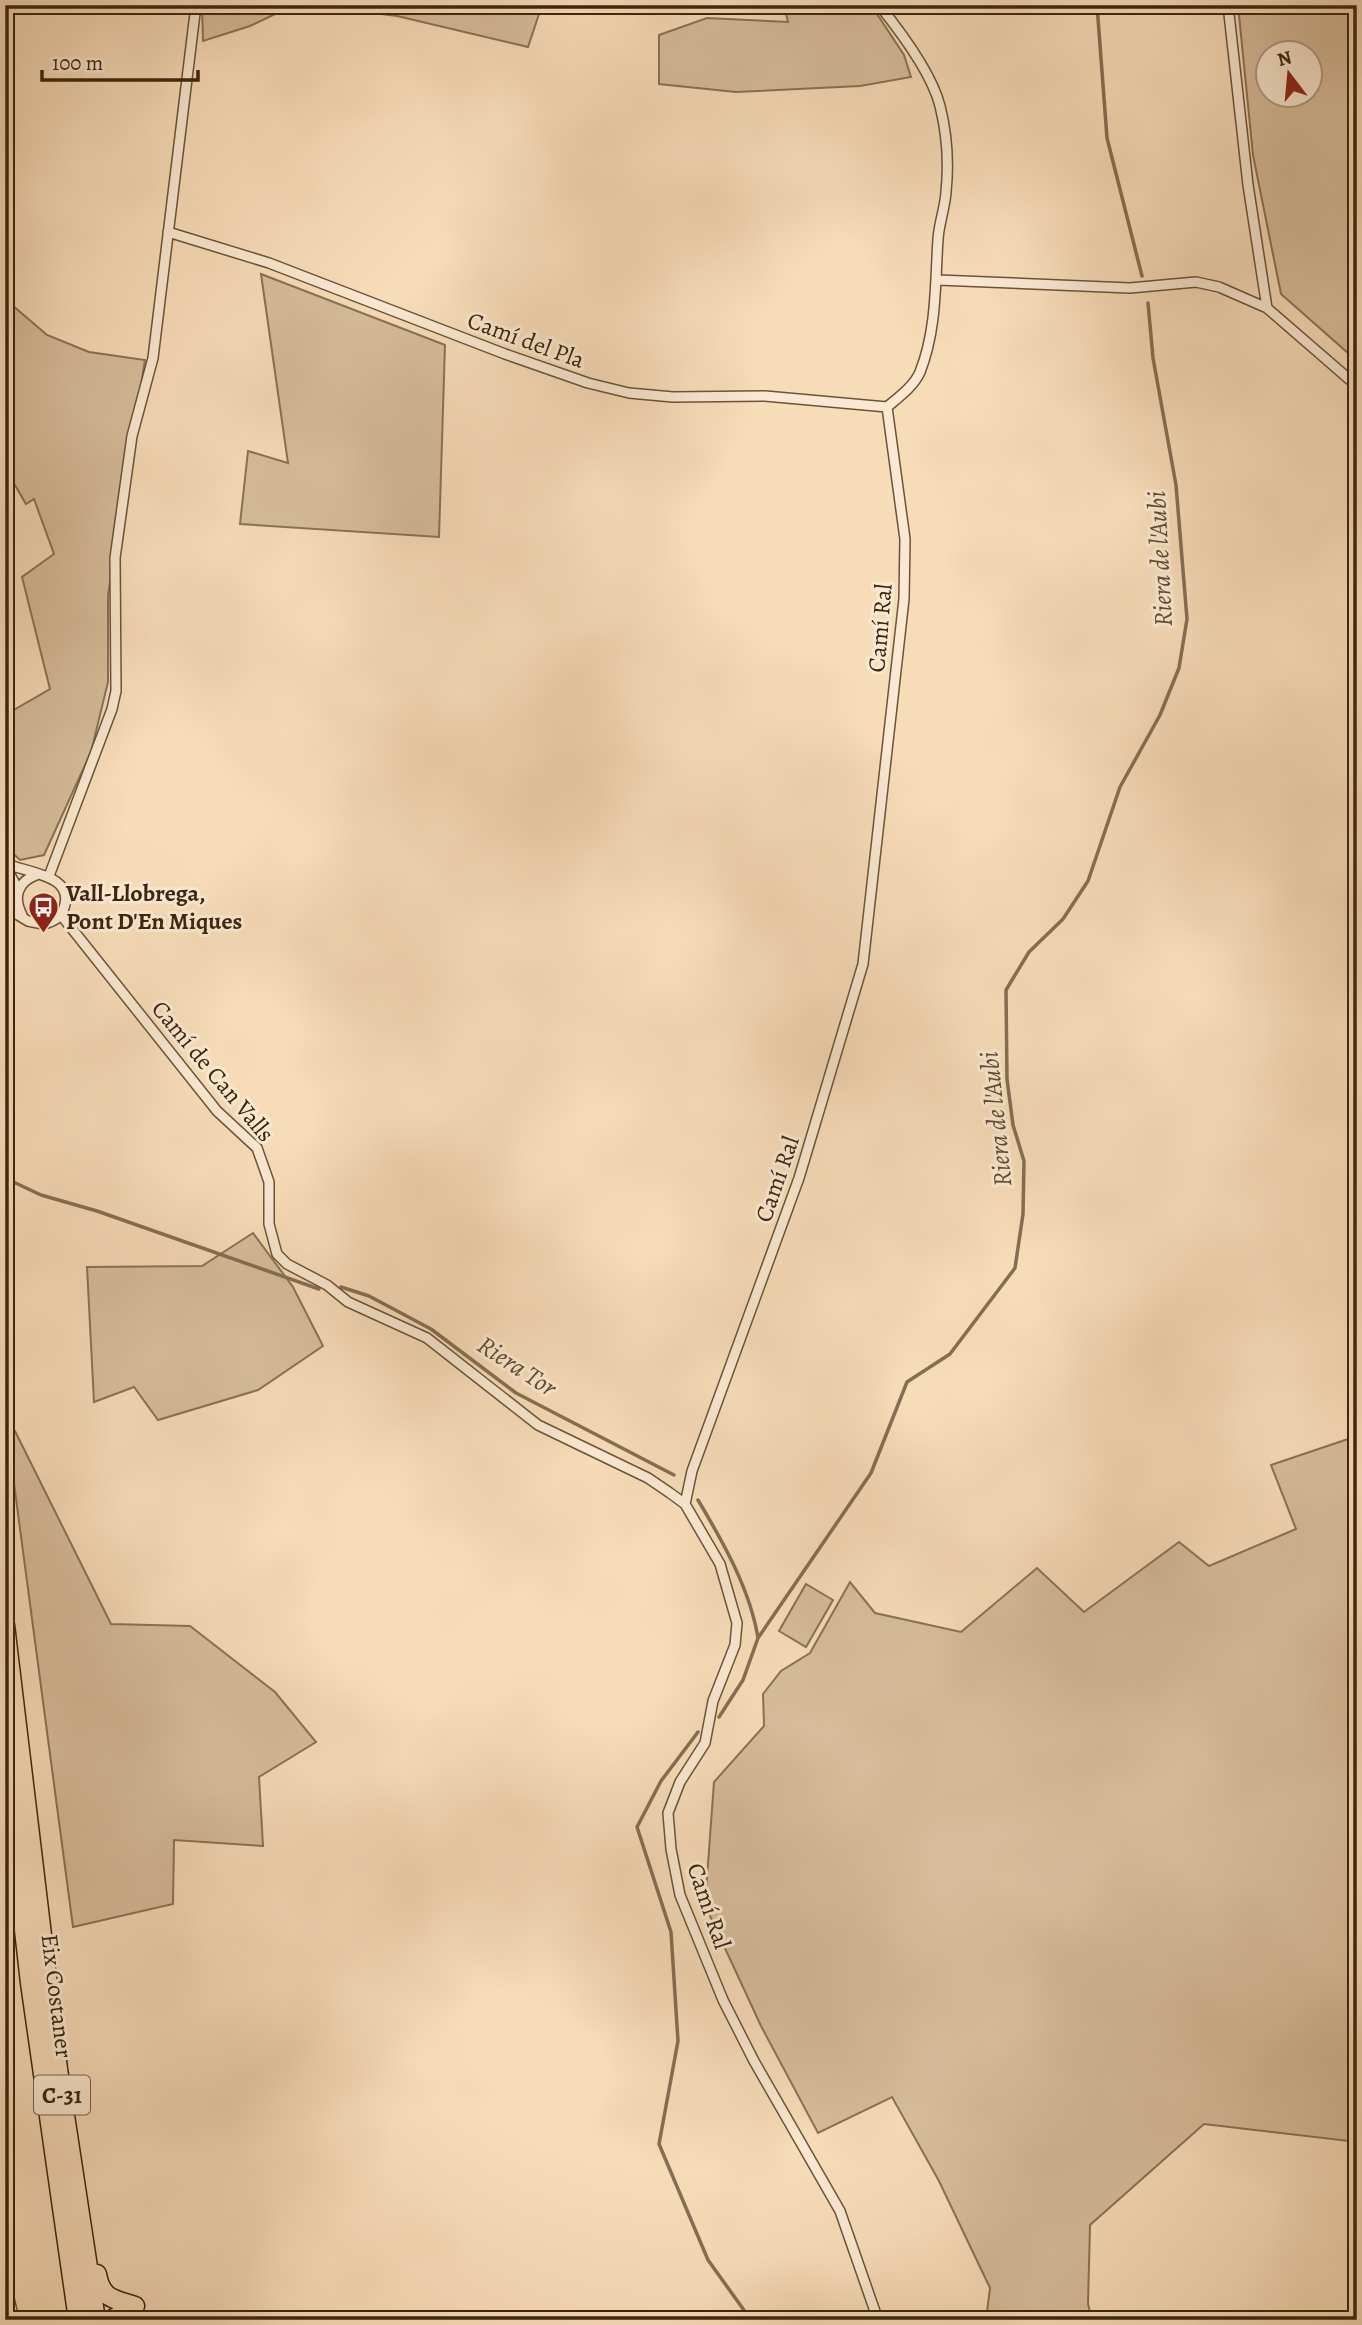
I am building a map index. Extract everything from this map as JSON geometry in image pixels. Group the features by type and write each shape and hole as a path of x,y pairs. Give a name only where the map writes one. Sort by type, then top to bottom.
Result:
{"highway":[{"name":"C-31","path":"5,1625 62,2099 96,2320"},
{"name":"Eix Costaner","path":"5,1761 30,1983 78,2320"},
{"path":"30,1983 35,2078 69,2320"},
{"path":"62,2099 76,2140 99,2286 112,2300 135,2306 113,2316 111,2320"}],"street":[{"path":"49,876 112,709 116,691 115,558 132,436 153,358 196,5"},
{"path":"879,5 897,27 939,103 947,147 946,193 938,238 938,280 928,346 919,374 903,394 887,407"},
{"path":"1228,5 1248,185 1267,307"},
{"name":"Camí del Pla","path":"167,232 269,262 505,354 589,383 629,393 673,397 765,396 887,407"},
{"path":"938,280 1130,288 1196,282 1219,287 1267,307 1357,386"},
{"name":"Camí Ral","path":"878,2320 839,2211 754,2061 723,2000 680,1895 671,1849 668,1812 680,1782 705,1743 712,1701 735,1645 737,1623 720,1564 685,1504 692,1471 799,1178 863,964 904,599 905,538 887,407"},
{"path":"5,864 36,875 49,876 60,884 65,895 61,915 43,924 29,921 5,907"},
{"path":"5,864 18,891 17,906 22,916"},
{"path":"5,897 18,891 26,880 36,875"},
{"name":"Camí de Can Valls","path":"61,915 222,1117 257,1148 269,1182 269,1224 277,1254 287,1264 327,1285 348,1302 427,1338 538,1425 648,1478 685,1504"},
{"path":"5,2281 15,2320"}],"shaded area":[{"path":"202,5 294,5 250,26 203,41"},
{"path":"312,5 542,5 528,47 397,16"},
{"path":"784,5 871,5 904,55 911,77 860,86 736,92 659,84 659,35 707,18 788,22"},
{"path":"1238,5 1357,5 1357,361 1281,294 1253,155"},
{"path":"261,274 445,345 439,537 240,524 248,451 288,463"},
{"path":"5,299 47,335 89,352 145,360 108,595 108,682 91,752 44,855 20,860 5,846 5,715 50,689 22,577 54,554 34,499 26,504 5,468"},
{"path":"253,1233 293,1287 323,1346 258,1390 158,1420 134,1387 94,1402 87,1267 202,1266"},
{"path":"7,1431 15,1431 111,1624 190,1626 275,1692 316,1742 259,1777 263,1846 174,1840 173,1904 73,1927"},
{"path":"1357,1436 1357,2142 1204,2124 1090,2225 1088,2304 1092,2320 986,2320 990,2288 939,2181 892,2097 818,2133 761,2026 705,1905 714,1782 764,1726 763,1694 781,1671 810,1653 850,1582 875,1613 961,1632 1037,1568 1084,1612 1179,1542 1209,1566 1296,1529 1271,1465"},
{"path":"806,1584 833,1600 806,1647 779,1631"}],"waterway":[{"name":"Riera de l'Aubi","path":"1097,5 1107,138 1142,276"},
{"name":"Riera de l'Aubi","path":"719,1717 743,1680 758,1638 871,1473 907,1382 950,1354 1015,1268 1023,1214 1024,1161 1013,1125 1007,1079 1006,990 1029,952 1063,919 1088,881 1120,787 1160,715 1179,668 1187,619 1176,485 1153,358 1148,303"},
{"name":"Riera Tor","path":"5,1178 41,1195 97,1211 319,1289"},
{"name":"Riera Tor","path":"341,1287 369,1296 431,1329 516,1393 674,1475"},
{"name":"Riera Tor","path":"698,1500 742,1584 758,1638"},
{"name":"Riera de l'Aubi","path":"698,1732 661,1781 637,1827 671,1932 678,2041 659,2144 708,2260 751,2320"}],"place":[{"name":"Vall-Llobrega, Pont D'En Miques","path":"43,934"}]}
